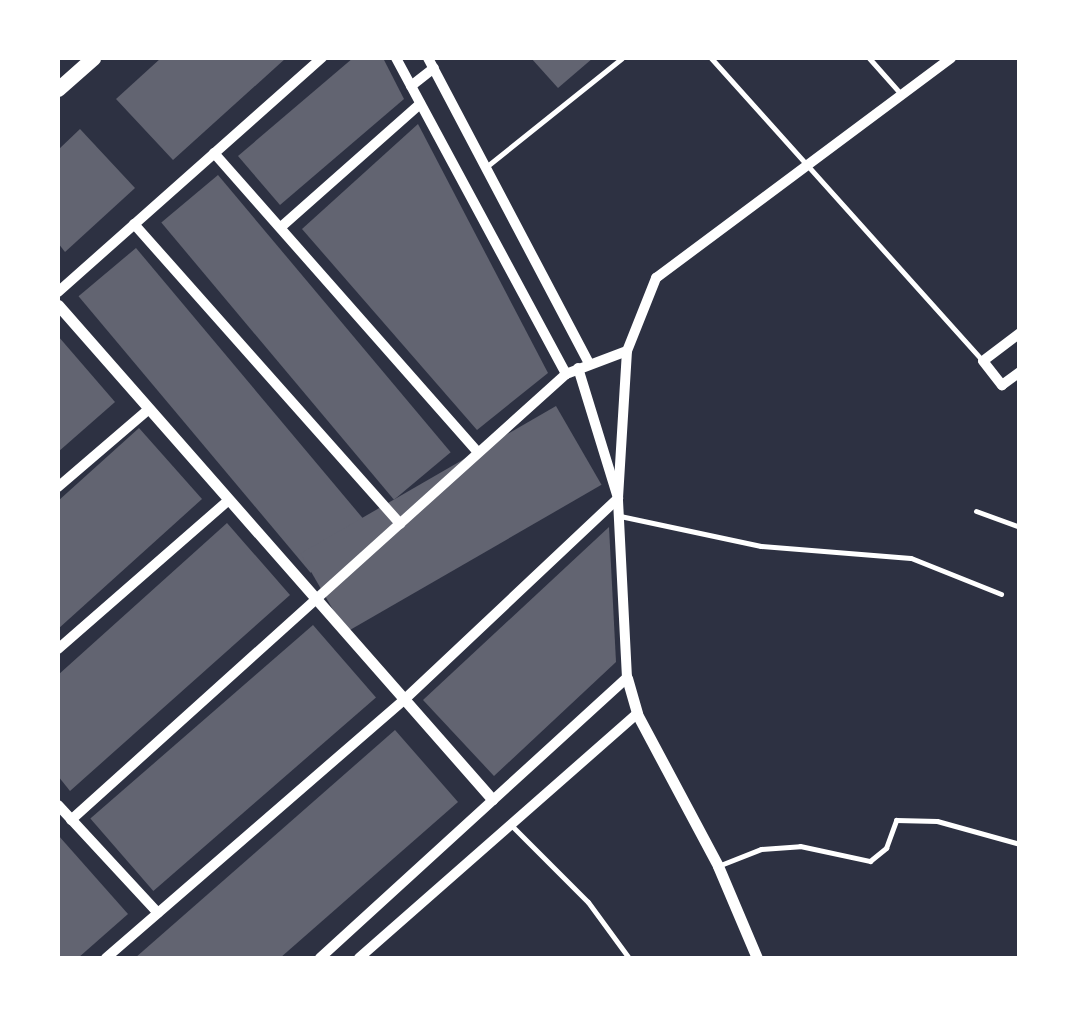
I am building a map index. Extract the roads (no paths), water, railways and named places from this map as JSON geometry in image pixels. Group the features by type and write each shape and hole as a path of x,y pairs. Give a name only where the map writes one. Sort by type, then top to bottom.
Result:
{"main road":[{"path":"58,89 92,58"}],"street":[{"path":"58,292 322,58"},
{"path":"396,58 566,374"},
{"path":"106,958 405,700 618,498 627,351 656,278 805,162 951,58"},
{"path":"411,86 431,63 584,366 618,498 628,678 637,714 718,866 757,958"},
{"path":"280,227 420,104"},
{"path":"214,153 478,452"},
{"path":"134,224 400,524"},
{"path":"58,305 492,799"},
{"path":"1020,333 983,360 1002,385 1020,372"},
{"path":"71,820 566,374 627,351"},
{"path":"58,487 149,409"},
{"path":"58,649 230,500"},
{"path":"320,958 628,678"},
{"path":"360,958 637,714"},
{"path":"58,805 158,913"}],"lane":[{"path":"486,167 622,58"},
{"path":"711,58 983,360"},
{"path":"869,58 900,93"},
{"path":"976,511 1020,527"},
{"path":"620,516 761,546 911,558 1001,594"},
{"path":"718,866 761,849 800,846 870,861 886,848 896,820 937,820 1020,844"},
{"path":"510,824 588,902 629,958"}]}
